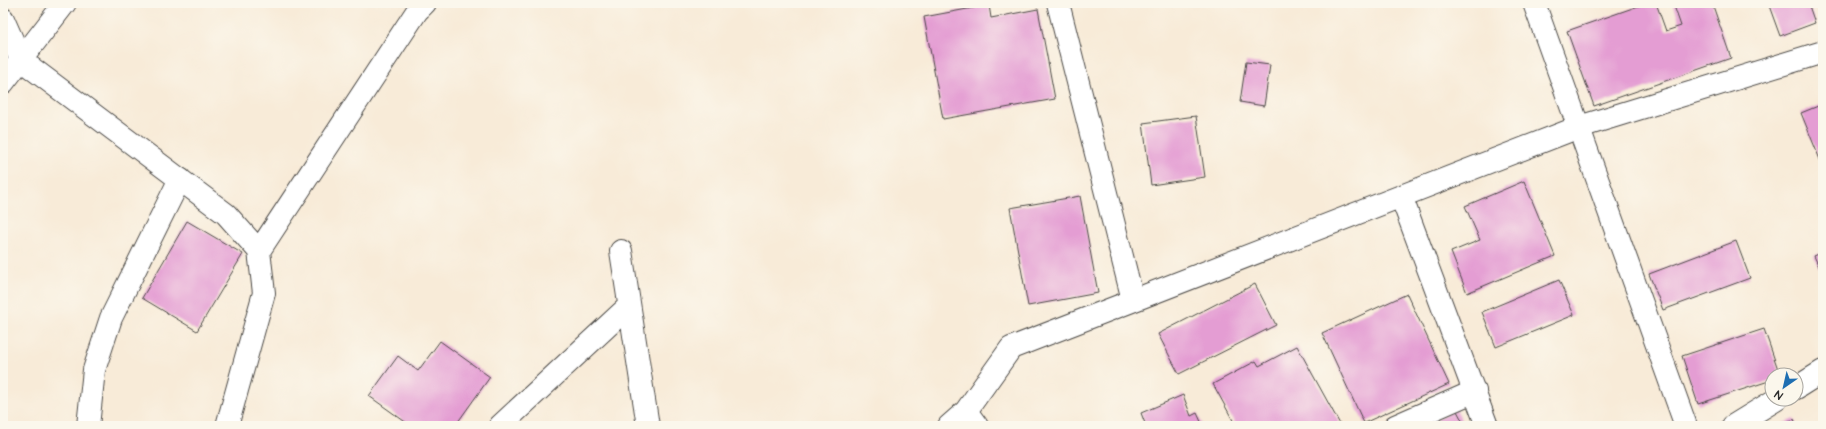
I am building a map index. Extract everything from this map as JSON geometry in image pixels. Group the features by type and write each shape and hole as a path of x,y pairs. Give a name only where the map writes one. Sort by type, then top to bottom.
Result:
{"street":[{"path":"3,83 65,3"},
{"path":"259,251 417,11 424,3"},
{"path":"1058,3 1133,300"},
{"path":"1534,3 1686,426"},
{"path":"3,19 21,60 226,214 259,251 264,293 227,426"},
{"path":"950,426 972,418 1011,348 1578,126 1823,52"},
{"path":"88,426 94,370 111,318 180,180"},
{"path":"1401,196 1487,426"},
{"path":"621,252 648,426"},
{"path":"500,426 630,306"},
{"path":"1804,383 1823,371"},
{"path":"1395,426 1475,391"},
{"path":"1734,426 1764,407"}],"building":[{"path":"1647,3 1656,3 1666,31 1681,26 1673,3 1712,3 1731,58 1594,106 1567,31"},
{"path":"1768,3 1808,3 1815,23 1780,36"},
{"path":"989,5 991,18 1038,9 1055,99 943,119 924,17"},
{"path":"1246,62 1270,65 1264,106 1240,102"},
{"path":"1823,104 1823,167 1801,113"},
{"path":"1196,116 1205,177 1151,185 1143,123"},
{"path":"1524,181 1555,256 1467,293 1451,252 1480,240 1465,206"},
{"path":"1080,196 1098,293 1028,306 1010,208"},
{"path":"187,221 243,254 197,331 142,298"},
{"path":"1736,241 1750,278 1663,310 1649,274"},
{"path":"1823,252 1823,275 1814,256"},
{"path":"1559,280 1574,315 1496,347 1482,312"},
{"path":"1255,284 1276,325 1179,374 1158,334"},
{"path":"1407,294 1449,384 1364,423 1322,333"},
{"path":"1764,329 1777,367 1764,367 1764,383 1698,404 1682,356"},
{"path":"440,341 490,377 455,426 411,426 369,396 398,356 418,371"},
{"path":"1297,346 1341,426 1236,426 1213,384 1256,361 1259,366"},
{"path":"1183,395 1191,416 1197,413 1203,426 1146,426 1141,413"},
{"path":"1456,409 1465,426 1425,426"},
{"path":"1794,419 1797,426 1777,426"}]}
